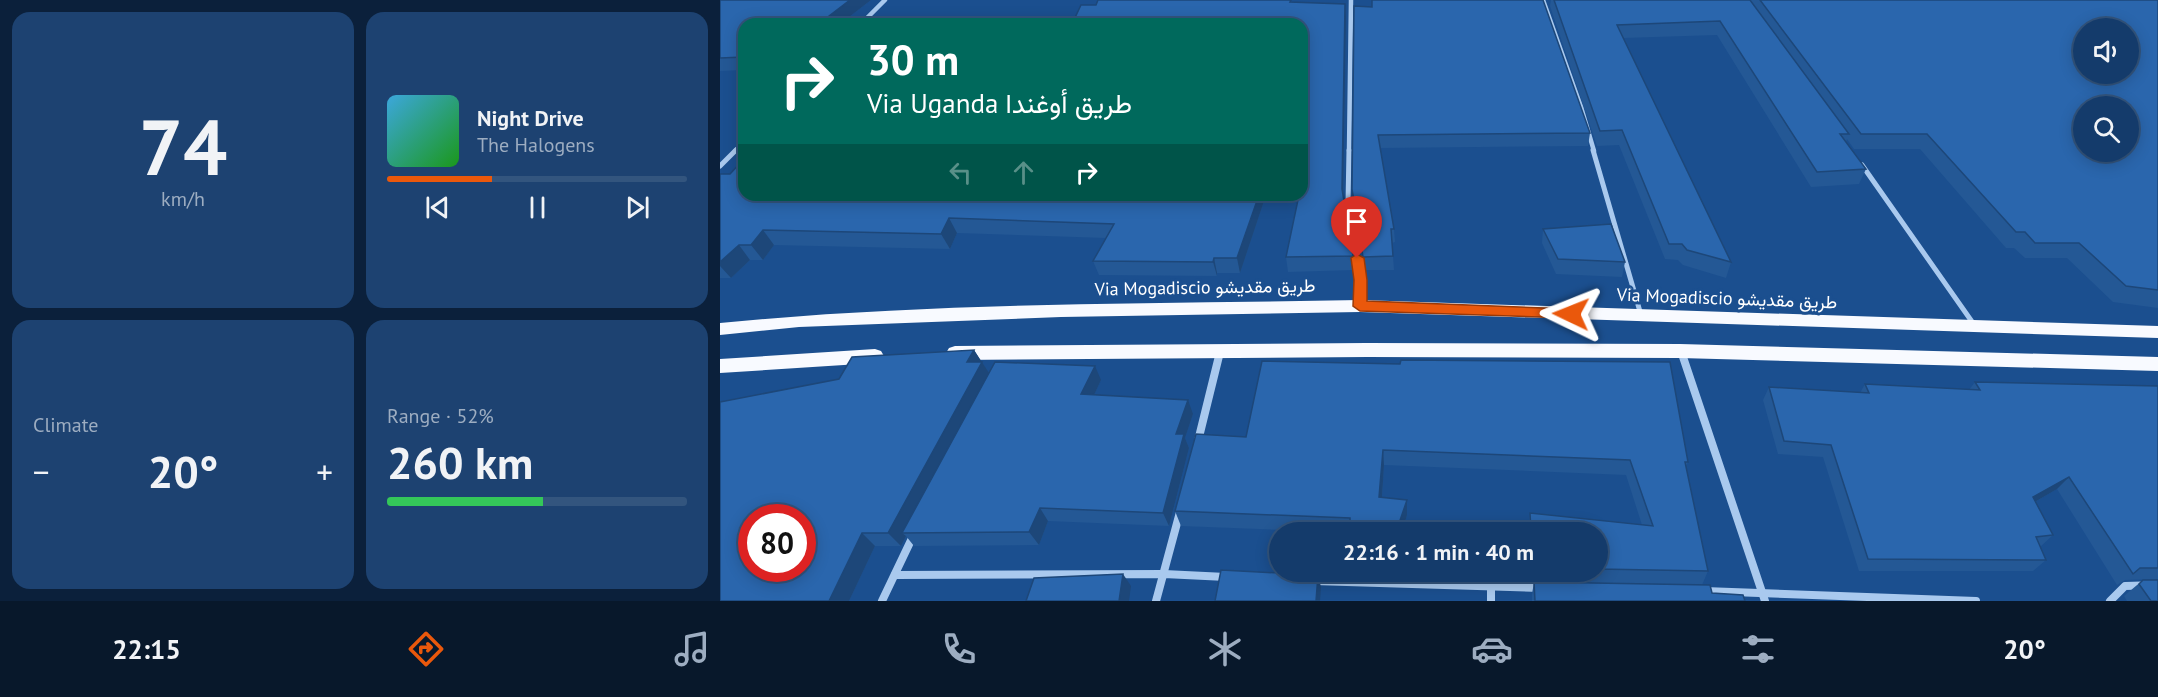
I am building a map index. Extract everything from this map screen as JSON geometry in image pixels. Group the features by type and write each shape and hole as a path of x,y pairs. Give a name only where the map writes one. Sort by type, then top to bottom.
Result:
{"highway":[{"name":"Via Mogadiscio طريق مقديشو","path":"720,329 799,321 1061,311 1360,306 2158,332"},
{"path":"937,354 1006,359 1220,351 1680,351 2158,364"},
{"path":"720,366 891,356"}],"street":[{"path":"867,18 885,0"},
{"path":"1351,0 1348,203 1361,280 1360,306"},
{"path":"1544,0 1581,107 1641,316"},
{"path":"720,166 738,148"},
{"path":"1859,160 1975,326"},
{"path":"1195,451 1220,351"},
{"path":"1680,351 1764,597"},
{"path":"1156,601 1181,507"},
{"path":"882,601 920,523"},
{"path":"895,575 1164,574 1236,577"},
{"path":"1338,582 1550,588"},
{"path":"2110,601 2125,586 2158,585"},
{"path":"1491,587 1491,601"},
{"path":"1691,591 1764,597 1976,601"}],"building":[{"path":"720,0 850,0 827,18 738,18 738,57 720,58"},
{"path":"1098,0 1291,0 1290,2 1345,4 1342,189 1353,256 1286,257 1298,201 1308,201 1308,18 1075,18 1081,5 1096,5"},
{"path":"1372,0 1543,0 1590,133 1378,135 1394,229 1391,229 1393,256 1363,257 1352,189 1354,6 1372,7"},
{"path":"1554,0 1750,0 1849,134 1840,134 1866,169 1817,172 1720,21 1617,25 1731,262 1687,250 1682,244 1669,244 1622,130 1600,131"},
{"path":"1760,0 2158,0 2158,290 2126,286 2079,243 2035,243 2025,232 2016,232 1927,134 1861,134"},
{"path":"738,165 738,201 1257,201 1237,258 1214,258 1213,262 1093,261 1114,224 949,218 941,234 763,230 751,245 739,245 720,262 720,174 730,174"},
{"path":"1611,224 1625,262 1558,259 1543,229"},
{"path":"974,350 967,362 982,362 888,533 862,533 829,601 720,601 720,402 839,379 852,357"},
{"path":"1401,360 1670,362 1688,462 1685,462 1708,571 1608,569 1608,522 1530,522 1530,513 1653,526 1630,460 1383,450 1379,497 1407,500 1399,522 1350,522 1350,518 1175,511 1196,434 1246,437 1262,361 1400,364"},
{"path":"995,362 1095,366 1081,394 1188,400 1176,434 1184,434 1163,513 1040,508 1029,532 902,533"},
{"path":"1975,382 2158,386 2158,568 2140,568 2133,574 2069,477 2033,497 2053,535 2036,537 2046,560 1868,559 1831,445 1784,441 1769,387 1869,393 1865,384 1980,390"},
{"path":"1221,570 1269,572 1269,582 1317,582 1316,601 1215,601"},
{"path":"1123,574 1119,601 1026,601 1034,578"},
{"path":"2143,580 2158,580 2158,601 2151,601 2139,584"},
{"path":"1534,582 1710,585 1712,593 1743,595 1745,601 1535,601"}],"route":[{"path":"1357,258 1361,280 1360,306 1571,314"}]}
